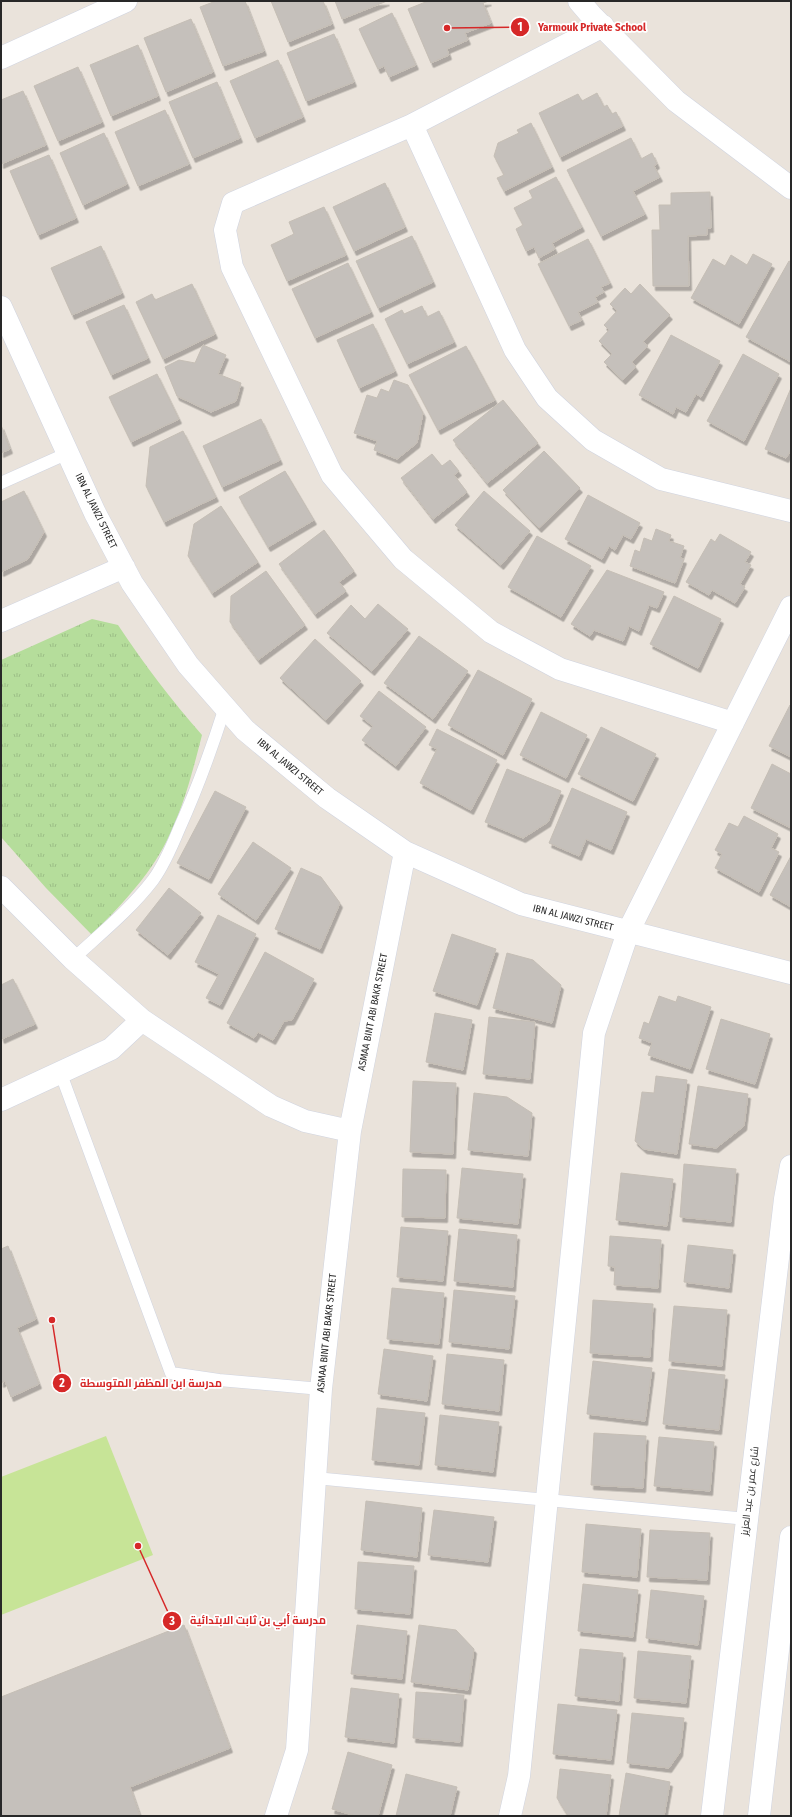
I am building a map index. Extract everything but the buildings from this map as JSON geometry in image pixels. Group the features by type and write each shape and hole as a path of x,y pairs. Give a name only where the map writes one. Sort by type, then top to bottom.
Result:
{"street":[{"path":"579,1 676,101 791,188"},
{"path":"1,58 118,3"},
{"path":"603,26 412,125 233,203 224,230 232,267 332,475 403,559 490,632 560,669 733,723"},
{"path":"412,125 516,350 547,398 593,440 661,479 791,511"},
{"name":"IBN AL JAWZI STREET","path":"1,307 8,341 68,453 95,512 132,583 188,665 246,730 327,798 405,852 521,904 791,973"},
{"path":"1,621 124,567"},
{"path":"510,1816 519,1776 594,1033 628,932 791,607"},
{"name":"ASMAA BINT ABI BAKR STREET","path":"276,1816 297,1750 321,1389 350,1131 405,852"},
{"path":"1,887 73,959 142,1020 271,1106 305,1121 350,1131"},
{"path":"1,1100 61,1074 111,1049 142,1020"},
{"name":"شارع عمر بن عبد العزيز","path":"712,1816 785,1199 791,1166"},
{"path":"759,1816 791,1537"}],"lane":[{"path":"1,484 68,453"},
{"path":"73,959 128,908 153,880 172,847 189,807 225,707"},
{"path":"61,1074 171,1373 219,1380 321,1389"},
{"path":"315,1478 747,1519"}],"green space":[{"path":"92,619 118,625 158,682 202,735 193,771 181,807 167,841 141,881 92,935 46,888 1,837 1,660"},
{"path":"106,1436 153,1555 1,1615 1,1477"}],"place":[{"name":"Yarmouk Private School","path":"447,28"},
{"name":"مدرسة ابن المظفر المتوسطة","path":"52,1320"},
{"name":"مدرسة أبي بن ثابت الابتدائية","path":"138,1546"}]}
